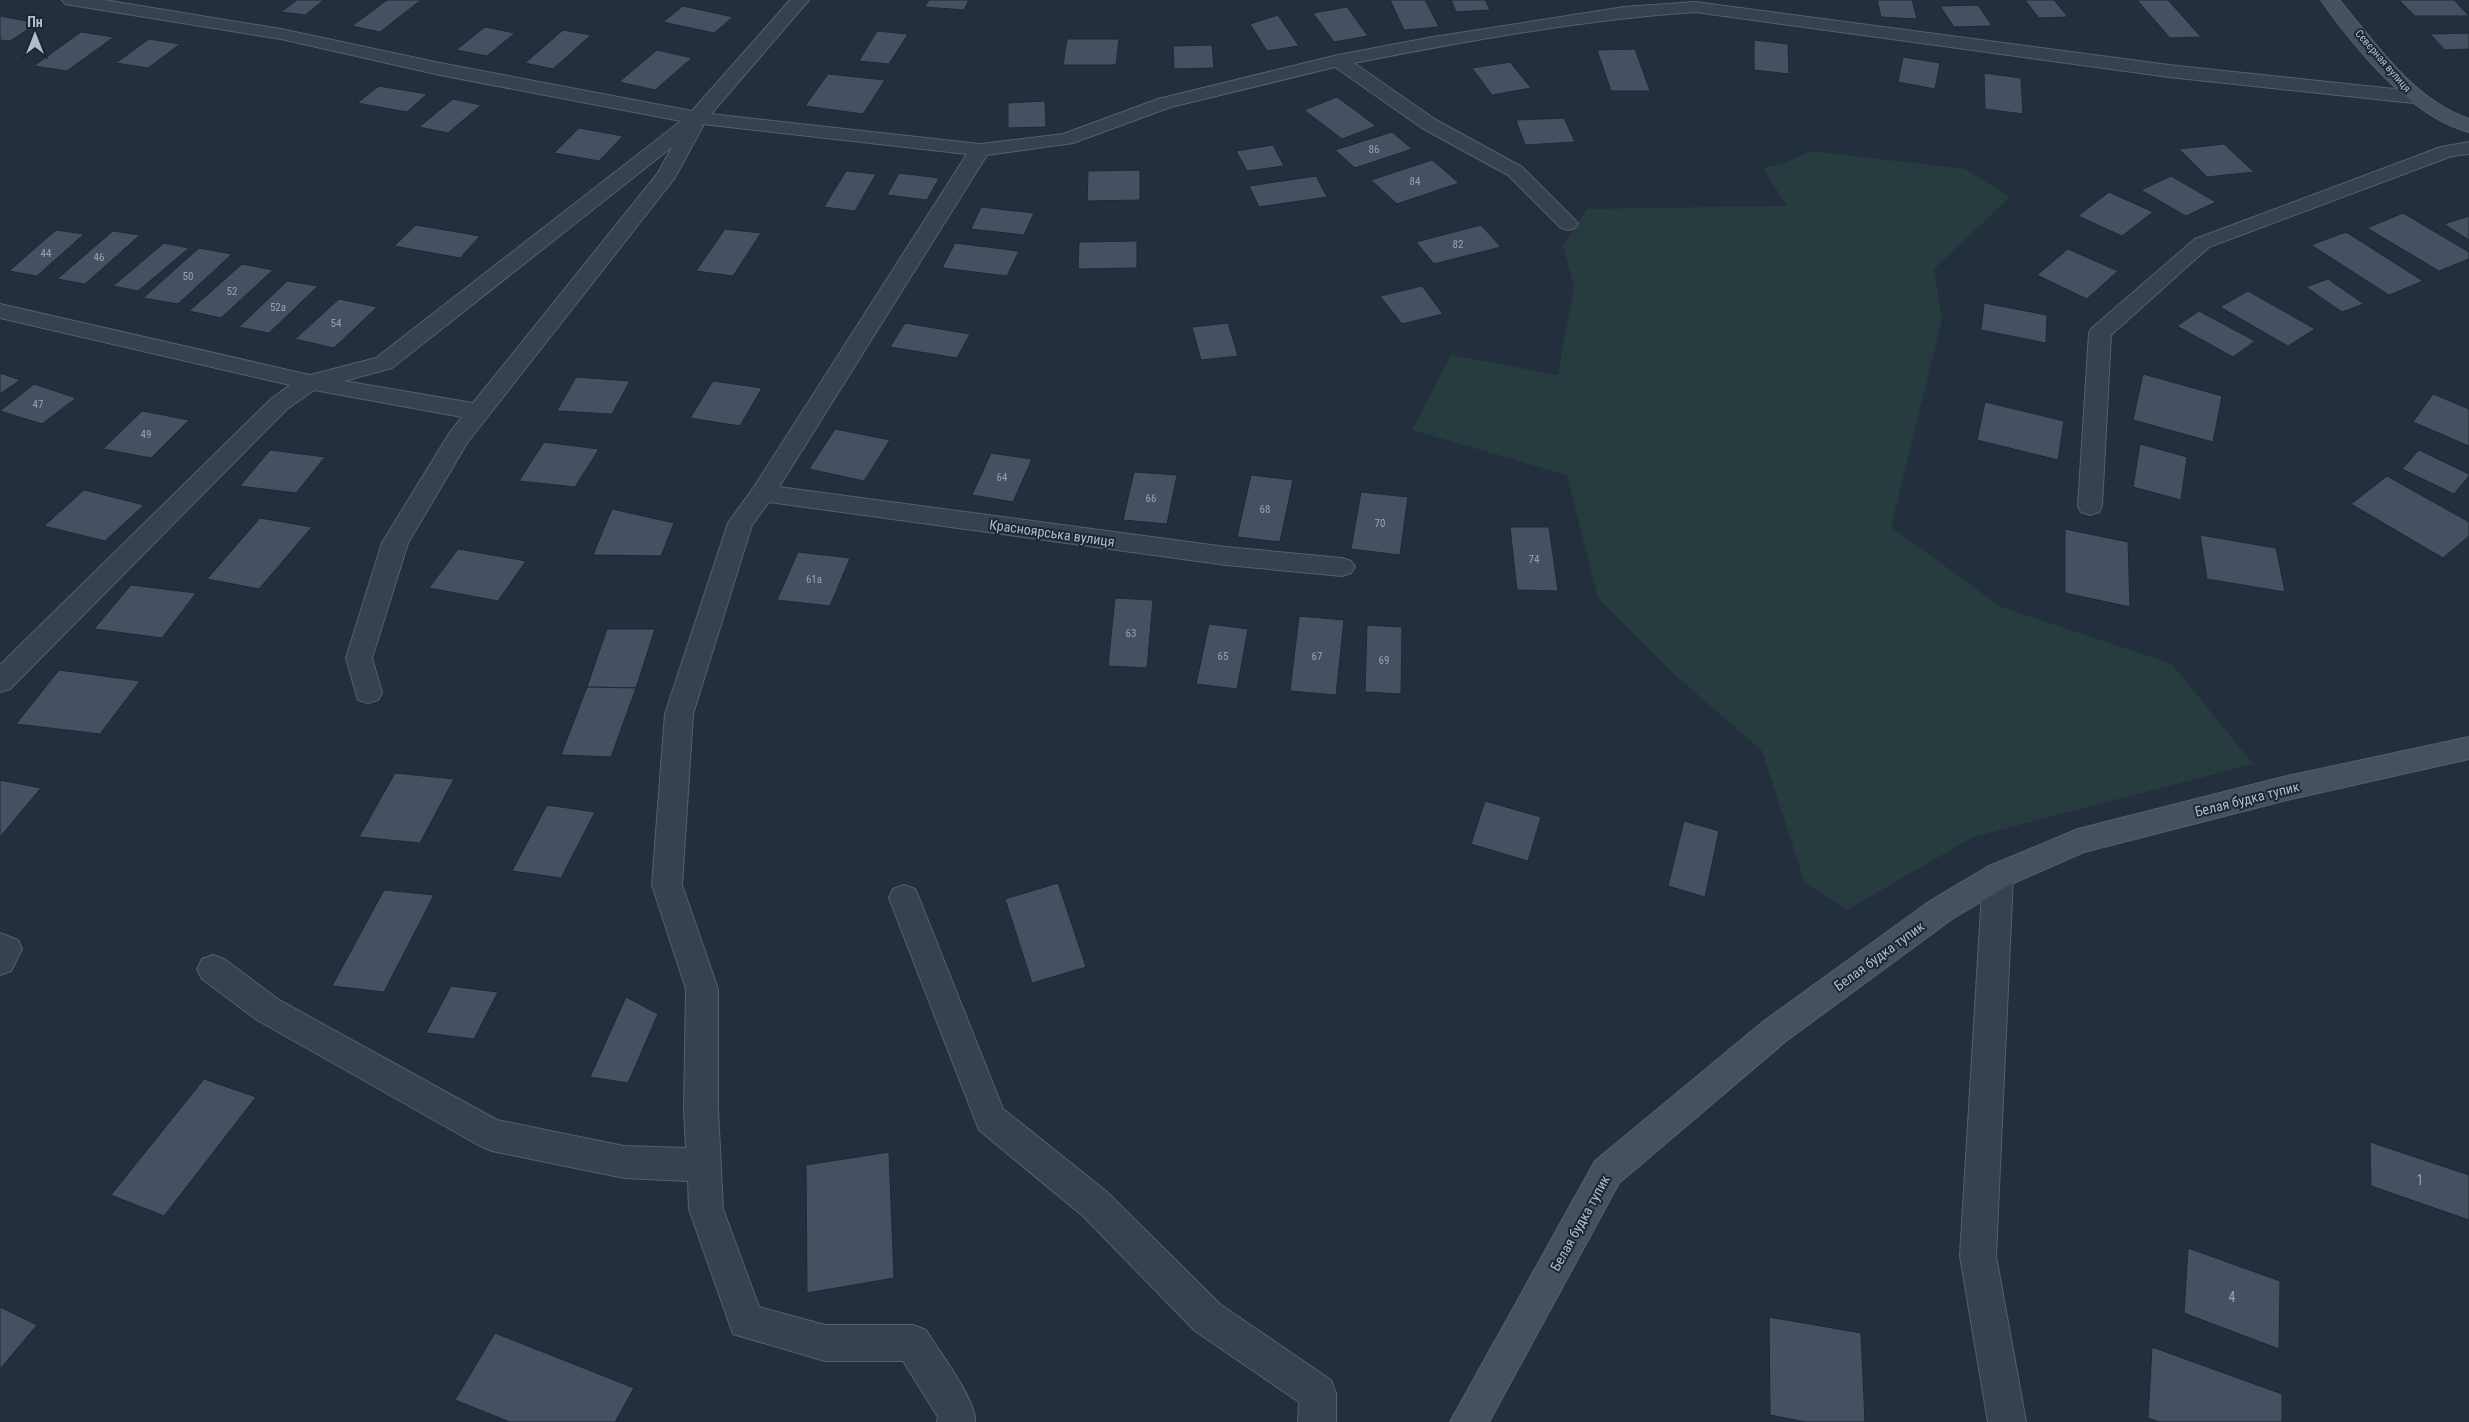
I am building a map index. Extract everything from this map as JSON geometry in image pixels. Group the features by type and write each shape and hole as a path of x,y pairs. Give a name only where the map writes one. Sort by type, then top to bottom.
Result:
{"street":[{"path":"71,0 281,34 440,69 697,118 980,150 1066,139 1165,103 1338,60 1442,41 1624,12 1694,7 2169,71 2413,97"},
{"path":"0,682 279,404 310,382 384,363 697,118 800,0"},
{"name":"Сєвєрная вулиця","path":"2330,0 2413,97 2453,122 2469,126"},
{"path":"1338,60 1429,124 1515,171 1568,224"},
{"path":"368,693 359,658 395,543 458,438 667,175 697,118"},
{"path":"2090,506 2100,334 2202,243 2448,151 2469,148"},
{"path":"956,1422 958,1414 913,1343 825,1343 746,1321 706,1210 701,1109 702,989 667,885 679,714 740,523 763,493 980,150"},
{"path":"0,311 310,382 479,412"},
{"name":"Красноярська вулиця","path":"763,493 1216,555 1342,566"},
{"name":"Белая будка тупик","path":"1469,1422 1606,1172 1775,1031 1941,910 1998,876 2078,841 2283,789 2469,748"},
{"path":"1998,876 1978,1256 2007,1422"},
{"path":"904,898 991,1119 1095,1204 1208,1318 1318,1392 1317,1422"},
{"path":"0,946 7,949 0,960"},
{"path":"212,969 268,1010 492,1135 624,1162 703,1165"}],"green space":[{"path":"1811,151 1965,169 2010,197 1934,269 1942,319 1891,527 2001,607 2172,664 2253,764 1973,837 1847,910 1805,883 1762,751 1675,675 1598,598 1567,475 1412,430 1451,355 1558,375 1574,286 1563,246 1587,209 1787,206 1763,168 1783,164"}],"building":[{"path":"297,0 324,0 305,15 281,12"},
{"path":"387,0 421,0 380,32 352,26"},
{"path":"929,0 969,0 964,10 925,7"},
{"path":"1390,0 1425,0 1439,27 1404,30"},
{"path":"1451,0 1485,0 1490,10 1456,12"},
{"path":"1877,0 1912,0 1917,19 1881,17"},
{"path":"2025,0 2054,0 2068,17 2039,18"},
{"path":"2137,0 2168,0 2201,37 2170,38"},
{"path":"2399,0 2454,0 2469,16 2415,16"},
{"path":"1978,5 1992,26 1954,27 1940,6"},
{"path":"683,6 733,17 714,33 663,22"},
{"path":"1347,7 1368,36 1334,42 1313,13"},
{"path":"1278,15 1299,46 1267,51 1250,24"},
{"path":"0,16 38,23 10,41 0,40"},
{"path":"485,27 515,33 487,56 456,50"},
{"path":"563,30 591,35 553,69 525,63"},
{"path":"877,31 908,34 889,64 859,61"},
{"path":"81,32 114,37 67,71 34,66"},
{"path":"2469,33 2469,49 2445,50 2430,34"},
{"path":"149,39 180,44 148,68 116,63"},
{"path":"1067,39 1119,39 1116,65 1063,65"},
{"path":"1754,40 1788,44 1789,74 1754,70"},
{"path":"1212,45 1214,68 1174,69 1173,46"},
{"path":"1635,49 1650,91 1611,91 1597,50"},
{"path":"657,50 692,58 655,90 619,82"},
{"path":"1903,57 1940,63 1935,89 1898,82"},
{"path":"1510,62 1531,88 1492,95 1472,68"},
{"path":"1984,73 2021,78 2023,114 1985,109"},
{"path":"828,74 885,80 863,114 805,106"},
{"path":"379,86 427,94 407,112 357,103"},
{"path":"1337,97 1376,126 1342,139 1304,110"},
{"path":"453,99 481,105 448,133 419,127"},
{"path":"1045,101 1046,127 1008,128 1008,103"},
{"path":"1564,118 1575,142 1525,145 1516,120"},
{"path":"579,128 623,136 599,161 554,153"},
{"path":"1392,132 1412,149 1355,168 1335,150"},
{"path":"2224,144 2254,172 2207,177 2179,149"},
{"path":"1273,145 1284,166 1247,171 1236,151"},
{"path":"1432,160 1459,183 1397,204 1371,180"},
{"path":"1140,170 1140,200 1087,201 1088,171"},
{"path":"846,171 876,174 855,211 824,207"},
{"path":"899,173 939,178 927,200 887,195"},
{"path":"1316,176 1327,197 1259,207 1249,186"},
{"path":"2171,176 2216,202 2186,216 2141,190"},
{"path":"2109,192 2153,212 2122,236 2078,216"},
{"path":"981,207 1034,213 1024,235 971,229"},
{"path":"2403,213 2469,252 2469,259 2439,271 2367,228"},
{"path":"2469,216 2469,240 2444,224"},
{"path":"416,225 480,236 460,258 394,246"},
{"path":"1481,225 1501,247 1434,264 1416,242"},
{"path":"725,229 761,233 733,276 696,271"},
{"path":"56,230 84,234 37,276 9,271"},
{"path":"113,231 140,235 85,284 57,279"},
{"path":"2346,232 2423,281 2389,295 2311,245"},
{"path":"1137,241 1137,268 1078,269 1079,242"},
{"path":"164,243 189,248 138,291 113,286"},
{"path":"955,243 1019,251 1007,276 942,268"},
{"path":"199,248 232,254 178,304 143,298"},
{"path":"2068,249 2118,271 2087,299 2037,275"},
{"path":"242,264 273,270 221,318 189,311"},
{"path":"2328,279 2364,304 2342,312 2306,287"},
{"path":"287,281 318,286 269,333 239,327"},
{"path":"1422,286 1443,314 1402,324 1380,296"},
{"path":"2248,291 2315,329 2288,346 2220,307"},
{"path":"339,299 377,307 334,348 295,339"},
{"path":"1984,303 2047,315 2046,343 1981,330"},
{"path":"2199,311 2255,341 2233,357 2177,326"},
{"path":"905,323 970,334 957,358 890,347"},
{"path":"1228,323 1238,356 1201,360 1192,327"},
{"path":"0,373 20,380 0,394"},
{"path":"2143,374 2222,396 2213,442 2133,420"},
{"path":"576,377 630,381 612,414 557,411"},
{"path":"713,381 762,388 740,426 690,418"},
{"path":"34,384 76,398 42,424 0,411"},
{"path":"2433,394 2469,409 2469,446 2413,422"},
{"path":"1985,402 2064,421 2058,460 1977,440"},
{"path":"142,411 189,420 151,458 103,449"},
{"path":"835,429 890,440 864,481 809,469"},
{"path":"544,442 599,449 575,487 519,481"},
{"path":"2140,444 2187,457 2181,500 2133,487"},
{"path":"270,450 325,457 296,493 240,486"},
{"path":"2419,450 2469,474 2469,476 2454,494 2402,469"},
{"path":"991,453 1032,459 1013,502 972,495"},
{"path":"1134,472 1177,475 1167,524 1123,520"},
{"path":"1251,475 1293,480 1280,542 1237,537"},
{"path":"2387,476 2469,522 2469,536 2443,558 2351,504"},
{"path":"84,490 144,505 105,541 44,526"},
{"path":"1361,492 1408,497 1400,555 1351,549"},
{"path":"612,509 674,523 661,556 593,555"},
{"path":"260,518 312,527 259,589 207,579"},
{"path":"1510,527 1549,527 1558,591 1517,590"},
{"path":"2065,529 2128,542 2130,607 2065,593"},
{"path":"2200,535 2276,548 2285,592 2207,579"},
{"path":"458,549 526,561 498,601 429,588"},
{"path":"798,552 850,558 830,606 777,600"},
{"path":"131,585 196,593 162,638 94,629"},
{"path":"1115,598 1153,600 1147,668 1108,666"},
{"path":"1299,616 1344,620 1336,695 1290,691"},
{"path":"1209,624 1248,629 1237,689 1196,684"},
{"path":"1367,625 1402,627 1401,694 1365,692"},
{"path":"607,629 655,629 636,688 587,687"},
{"path":"59,670 140,681 100,734 16,724"},
{"path":"587,687 636,688 611,757 561,755"},
{"path":"395,773 454,779 420,843 359,837"},
{"path":"0,780 41,788 0,837"},
{"path":"1485,801 1541,817 1528,861 1471,844"},
{"path":"547,805 595,812 561,878 512,871"},
{"path":"1684,821 1719,831 1705,897 1668,886"},
{"path":"1058,883 1086,967 1032,983 1005,899"},
{"path":"384,890 434,895 384,992 332,986"},
{"path":"451,986 498,992 474,1039 426,1033"},
{"path":"626,997 658,1014 628,1083 590,1077"},
{"path":"204,1079 256,1097 164,1216 111,1195"},
{"path":"2370,1142 2469,1175 2469,1220 2371,1186"},
{"path":"889,1152 894,1278 807,1293 806,1165"},
{"path":"2188,1248 2280,1281 2279,1349 2184,1313"},
{"path":"0,1307 37,1325 0,1369"},
{"path":"1769,1317 1861,1333 1865,1422 1805,1422 1770,1415"},
{"path":"495,1333 634,1388 615,1422 510,1422 455,1400"},
{"path":"2152,1347 2282,1394 2282,1422 2159,1422 2148,1418"}]}
